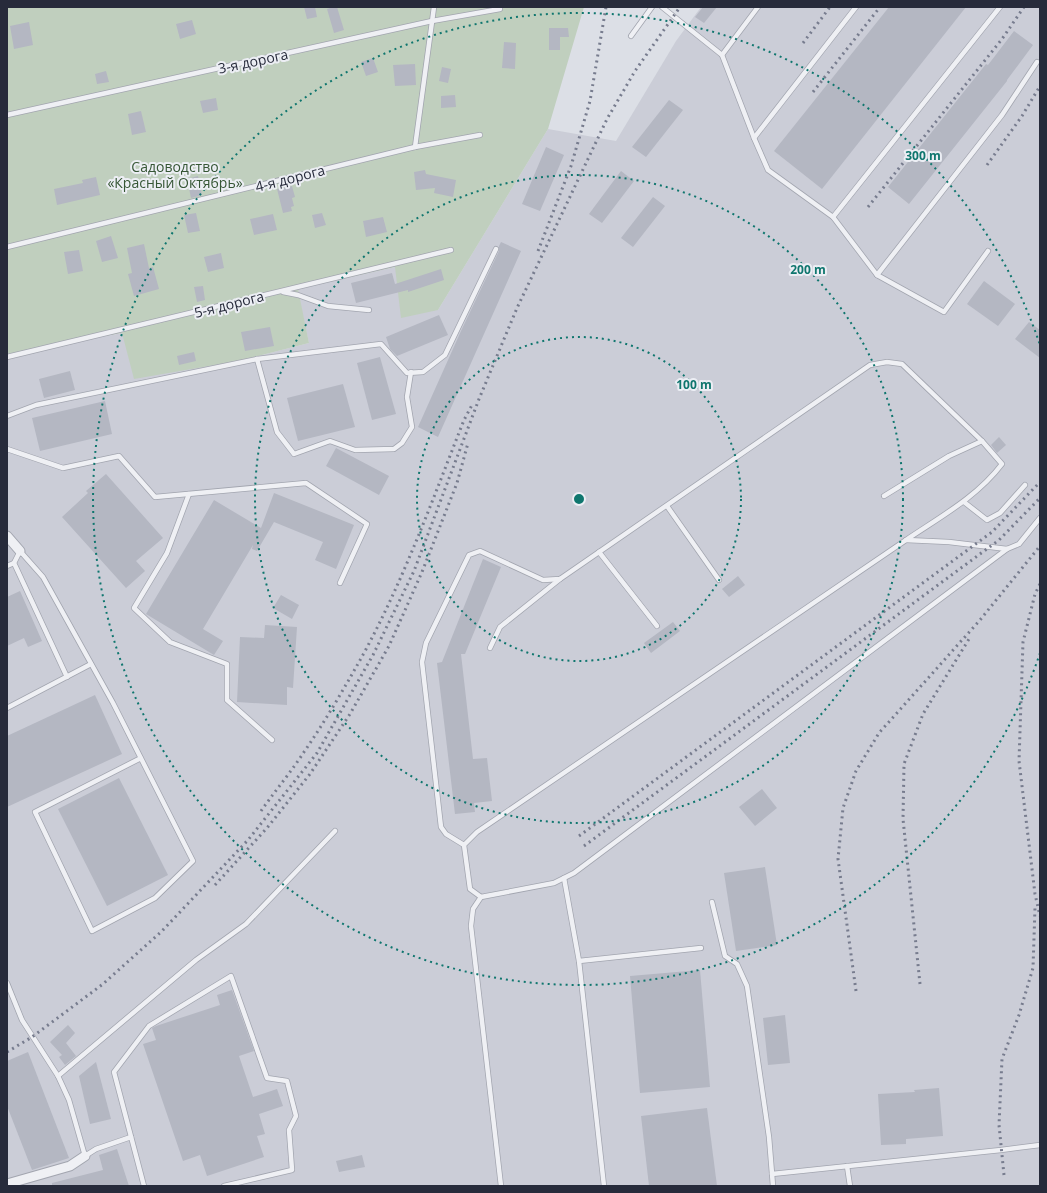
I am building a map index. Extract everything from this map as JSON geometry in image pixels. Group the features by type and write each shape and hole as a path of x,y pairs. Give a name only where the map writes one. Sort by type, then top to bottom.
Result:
{"street":[{"path":"7,536 20,551"},
{"path":"7,1184 70,1166 85,1156"}],"lane":[{"path":"415,147 434,7"},
{"path":"631,36 652,7"},
{"path":"662,7 722,55 768,170 833,217 877,275 944,312 988,251"},
{"path":"722,55 758,7"},
{"path":"754,138 856,7"},
{"path":"833,217 1000,7"},
{"name":"3-я дорога","path":"7,115 432,21 500,9"},
{"path":"877,275 1002,115 1037,62"},
{"name":"4-я дорога","path":"7,247 415,147 480,135"},
{"path":"7,416 36,405 257,359 381,344 407,373 423,372 446,355 496,249"},
{"name":"5-я дорога","path":"7,357 451,250"},
{"path":"281,291 298,295 328,306 369,310"},
{"path":"257,359 277,432 294,454 330,442 354,450 394,449 402,443 412,427 407,398 411,372"},
{"path":"464,845 477,832 964,502 993,477 1002,464 982,441 902,364 886,362 870,365 560,579 500,627 490,648"},
{"path":"884,496 950,456 982,441"},
{"path":"7,449 63,468 119,456 155,497 306,483 368,524 340,583"},
{"path":"964,502 988,520 1000,513 1025,485"},
{"path":"189,494 167,553 134,608 170,642 227,664 227,700 272,740"},
{"path":"667,506 719,580"},
{"path":"501,1186 471,926 473,909 481,897 554,883 574,873 1007,549 1019,544 1040,518"},
{"path":"906,540 949,542 1007,549"},
{"path":"7,566 14,563 20,551 43,577 141,758 194,861 156,898 92,931 35,812 141,758"},
{"path":"464,845 446,834 441,827 422,662 426,642 469,555 480,551 543,580 560,579"},
{"path":"599,552 657,626"},
{"path":"14,563 67,677"},
{"path":"7,708 91,664"},
{"path":"58,1076 196,960 246,924 335,831"},
{"path":"464,845 470,889 481,897"},
{"path":"564,878 579,961 604,1186"},
{"path":"712,902 725,956 737,964 747,986 769,1136 773,1186"},
{"path":"579,961 701,948"},
{"path":"144,1186 114,1072 149,1026 231,976 267,1078 287,1081 296,1116 289,1130 292,1170 224,1186"},
{"path":"7,983 22,1020 58,1076 69,1100 85,1156 96,1149 131,1138"},
{"path":"772,1174 1040,1145"},
{"path":"847,1166 850,1186"}],"shaded area":[{"path":"701,7 1040,7 1040,1186 7,1186 7,354 123,333 238,361 309,343 297,289 395,267 438,310 548,129 616,141 676,41"}],"green space":[{"name":"Садоводство «Красный Октябрь»","path":"7,7 584,7 548,129 438,310 401,318 395,267 298,289 309,343 238,361 134,379 122,333 7,354"}],"building":[{"path":"304,7 315,7 317,17 307,19"},
{"path":"337,7 344,30 334,33 327,9"},
{"path":"703,7 717,7 704,23 695,17"},
{"path":"889,7 966,7 822,189 774,151"},
{"path":"192,20 196,34 180,39 176,24"},
{"path":"29,22 33,45 14,49 10,26"},
{"path":"549,28 568,28 569,37 560,37 560,50 549,50"},
{"path":"1014,31 1033,45 1007,81 909,204 888,187"},
{"path":"504,42 516,43 515,69 502,68"},
{"path":"373,58 378,72 366,76 361,62"},
{"path":"415,64 416,85 395,86 393,65"},
{"path":"442,67 451,69 448,83 439,81"},
{"path":"106,71 109,82 97,84 95,74"},
{"path":"455,95 456,107 441,108 441,96"},
{"path":"216,98 218,110 203,113 200,101"},
{"path":"669,100 683,110 646,157 632,147"},
{"path":"141,111 146,132 132,135 128,114"},
{"path":"546,147 564,155 540,211 522,204"},
{"path":"425,170 426,174 456,180 453,197 434,193 435,188 416,190 414,172"},
{"path":"621,171 634,181 602,223 589,214"},
{"path":"198,176 202,195 191,198 187,179"},
{"path":"96,177 100,195 57,205 54,189 83,183 82,180"},
{"path":"292,186 295,197 292,198 294,206 291,207 292,211 283,213 277,189"},
{"path":"653,197 665,206 633,247 621,238"},
{"path":"196,213 200,231 188,233 184,215"},
{"path":"322,213 326,225 315,228 312,215"},
{"path":"273,214 277,230 254,235 250,219"},
{"path":"383,217 387,232 366,237 363,221"},
{"path":"111,236 118,258 102,262 96,241"},
{"path":"501,242 521,251 438,437 418,427 499,251"},
{"path":"144,244 149,268 153,267 159,289 134,296 128,274 132,273 127,248"},
{"path":"79,250 83,271 68,274 64,252"},
{"path":"221,253 224,268 208,272 204,257"},
{"path":"441,269 444,280 408,292 408,290 356,303 351,283 392,273 395,284"},
{"path":"984,281 1015,304 998,326 967,304"},
{"path":"203,286 205,300 197,302 194,287"},
{"path":"439,315 448,335 397,356 390,349 386,337"},
{"path":"1029,322 1040,330 1040,358 1015,339"},
{"path":"270,327 274,346 245,351 241,332"},
{"path":"194,352 196,361 179,365 177,356"},
{"path":"380,357 396,414 372,420 357,363"},
{"path":"70,371 75,390 44,398 39,379"},
{"path":"343,384 355,427 298,441 287,398"},
{"path":"105,401 112,434 40,451 32,418"},
{"path":"999,437 1006,445 997,453 991,445"},
{"path":"336,448 389,476 379,495 326,466"},
{"path":"106,474 163,538 136,561 145,571 126,588 62,517 88,493 86,491"},
{"path":"274,493 354,525 336,569 315,560 323,542 274,522 257,551 252,549 253,545 203,629 223,641 214,655 146,614 214,500 261,528"},
{"path":"483,559 501,567 465,654 461,654 473,759 487,758 492,801 474,803 475,812 455,814 437,663 442,662"},
{"path":"738,576 745,585 729,597 722,589"},
{"path":"20,591 42,641 28,647 24,638 7,646 7,597"},
{"path":"281,595 299,605 292,619 273,608"},
{"path":"673,622 680,631 651,653 644,643"},
{"path":"265,625 297,627 293,688 287,687 287,705 237,702 240,637 264,638"},
{"path":"95,695 122,754 7,807 7,736"},
{"path":"119,778 168,875 107,906 58,809"},
{"path":"762,789 777,808 755,826 739,807"},
{"path":"765,867 777,945 736,951 724,873"},
{"path":"700,970 710,1087 640,1093 630,976"},
{"path":"232,990 254,1051 239,1056 253,1097 277,1089 283,1106 259,1114 265,1134 257,1136 264,1157 207,1176 200,1155 183,1161 143,1044 156,1040 152,1028 220,1005 217,995"},
{"path":"785,1015 790,1063 768,1065 763,1018"},
{"path":"68,1025 75,1033 66,1043 76,1056 65,1065 59,1057 62,1055 50,1042"},
{"path":"28,1052 69,1158 32,1170 7,1106 7,1061"},
{"path":"96,1062 111,1119 90,1124 79,1076"},
{"path":"939,1088 943,1136 906,1139 906,1144 881,1145 878,1094 915,1092 914,1090"},
{"path":"707,1108 717,1186 649,1186 641,1116"},
{"path":"117,1149 129,1186 52,1186 52,1183 103,1170 99,1155"},
{"path":"362,1155 365,1167 339,1172 336,1161"}],"railway":[{"path":"538,251 571,166 590,101 606,7"},
{"path":"7,1052 32,1037 103,984 162,931 248,840 317,753 373,655 414,571 479,399 517,308 607,119 635,71 680,7"},
{"path":"803,43 830,7"},
{"path":"813,92 880,7"},
{"path":"868,207 1002,39 1024,7"},
{"path":"987,165 1022,116 1040,86"},
{"path":"261,811 294,767 319,730 375,633 403,573 464,420 472,405"},
{"path":"215,885 267,828 310,774 350,714 389,646 422,572 457,483 468,443"},
{"path":"579,836 992,532 1040,482"},
{"path":"584,846 999,540 1040,498"},
{"path":"856,991 838,859 843,808 856,771 879,733 980,620 1040,546"},
{"path":"1040,584 1035,594 1023,642 1019,761 1035,894 1040,916"},
{"path":"920,984 903,819 904,764 923,714 969,639"},
{"path":"1004,1175 999,1125 1002,1059 1019,1015 1033,968 1035,908"}]}
